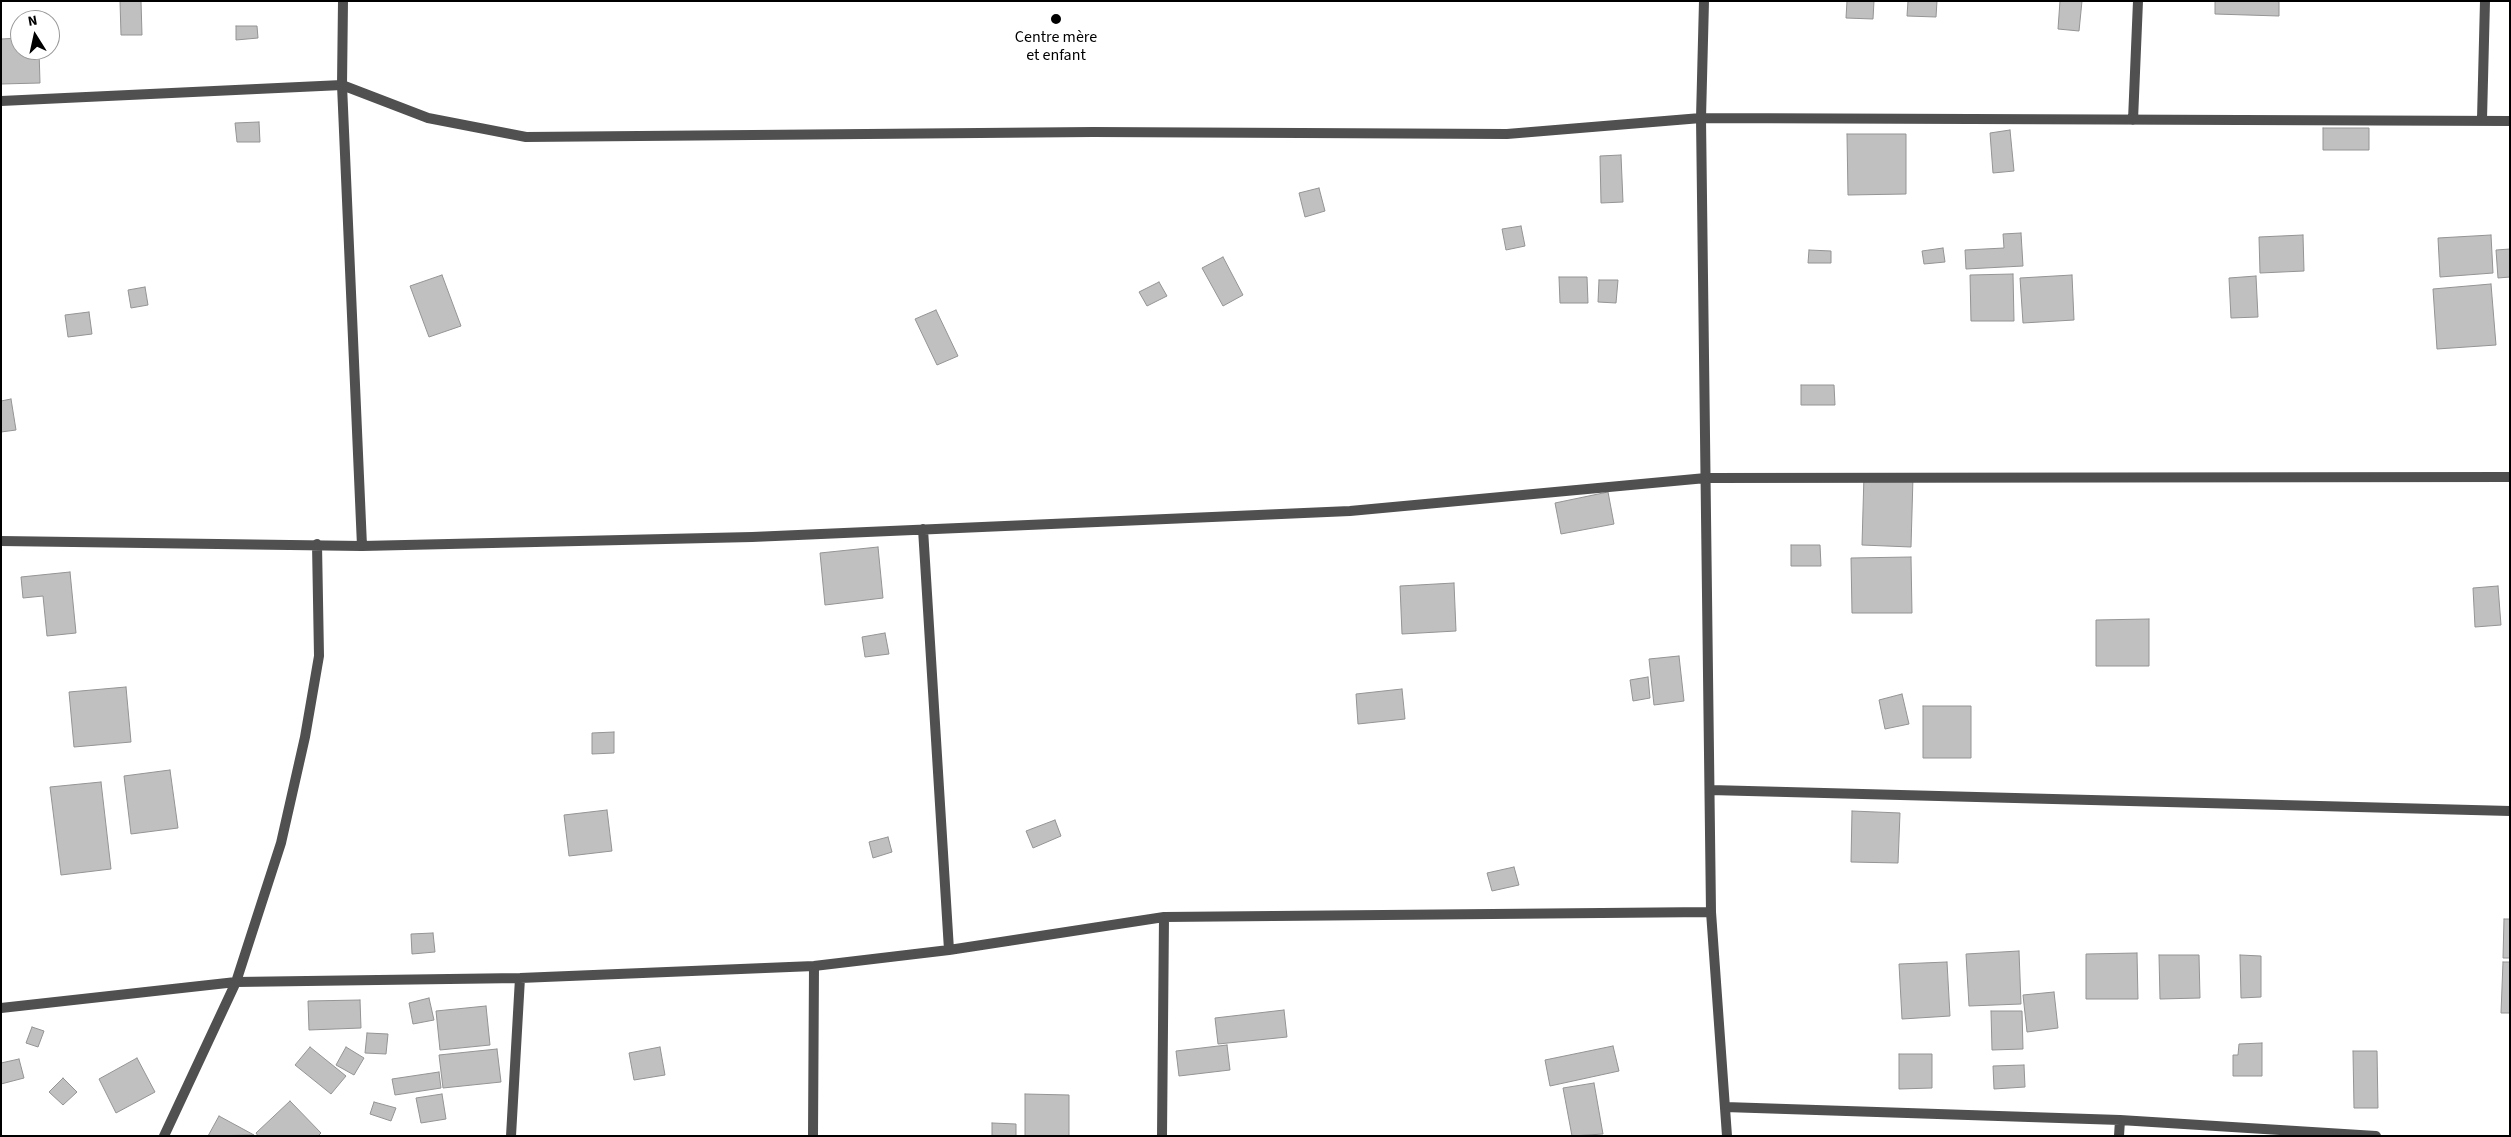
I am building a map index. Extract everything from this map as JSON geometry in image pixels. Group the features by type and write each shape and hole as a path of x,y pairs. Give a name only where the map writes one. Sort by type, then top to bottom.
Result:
{"street":[{"path":"343,1 342,85 362,546"},
{"path":"1704,1 1701,118 1711,912 1728,1136"},
{"path":"2133,120 2138,1"},
{"path":"2482,120 2486,1"},
{"path":"1,101 342,85 428,118 526,137 1083,132 1507,134 1701,118 2510,120"},
{"path":"1,541 362,546 752,537 1350,511 1706,478 2510,477"},
{"path":"923,529 949,950"},
{"path":"164,1136 236,982 280,843 305,737 319,656 317,544"},
{"path":"1710,790 2510,811"},
{"path":"1,1008 236,982 520,978 814,966 949,950 1164,917 1711,912"},
{"path":"1162,1136 1164,917"},
{"path":"814,966 814,1136"},
{"path":"511,1136 520,978"},
{"path":"1725,1107 2120,1120 2376,1136"},
{"path":"2119,1136 2120,1120"}],"building":[{"path":"120,1 141,1 142,35 121,35"},
{"path":"1847,1 1874,1 1873,19 1846,18"},
{"path":"1908,1 1937,1 1936,17 1907,16"},
{"path":"2060,1 2082,1 2079,31 2058,29"},
{"path":"2215,1 2279,1 2279,16 2215,14"},
{"path":"236,26 257,26 258,38 236,40"},
{"path":"1,39 10,39 10,60 39,60 40,83 1,84"},
{"path":"259,122 260,142 237,142 235,123"},
{"path":"2323,128 2369,128 2369,150 2323,150"},
{"path":"2010,130 2014,171 1993,173 1990,133"},
{"path":"1847,134 1906,134 1906,194 1848,195"},
{"path":"1621,155 1623,202 1601,203 1600,156"},
{"path":"1319,188 1325,211 1305,217 1299,193"},
{"path":"1521,226 1525,246 1506,250 1502,229"},
{"path":"2021,233 2023,266 1966,269 1965,250 2004,248 2003,234"},
{"path":"2303,235 2304,271 2260,273 2259,237"},
{"path":"2491,235 2493,273 2440,277 2438,238"},
{"path":"1943,248 1945,262 1924,264 1922,251"},
{"path":"2510,249 2510,277 2498,278 2496,250"},
{"path":"1809,250 1831,251 1831,263 1808,263"},
{"path":"1223,257 1243,295 1223,306 1202,268"},
{"path":"2013,274 2014,321 1971,321 1970,275"},
{"path":"442,275 461,326 429,337 410,286"},
{"path":"2072,275 2074,320 2023,323 2020,278"},
{"path":"2256,276 2258,317 2231,318 2229,278"},
{"path":"1559,277 1587,277 1588,303 1560,303"},
{"path":"1599,280 1618,280 1616,303 1598,302"},
{"path":"1159,282 1167,296 1147,306 1139,292"},
{"path":"2491,284 2496,345 2437,349 2433,289"},
{"path":"145,287 148,305 131,308 128,290"},
{"path":"936,310 958,356 937,365 915,319"},
{"path":"89,312 92,334 68,337 65,315"},
{"path":"1801,385 1834,385 1835,405 1801,405"},
{"path":"11,399 16,430 1,432 1,401"},
{"path":"1864,475 1913,477 1911,547 1862,545"},
{"path":"1608,492 1614,524 1561,534 1555,503"},
{"path":"1791,545 1820,545 1821,566 1791,566"},
{"path":"878,547 883,598 825,605 820,553"},
{"path":"1911,557 1912,613 1852,613 1851,558"},
{"path":"70,572 76,633 47,636 43,596 23,598 21,577"},
{"path":"1454,583 1456,631 1402,634 1400,586"},
{"path":"2498,586 2501,625 2475,627 2473,588"},
{"path":"2149,619 2149,666 2096,666 2096,620"},
{"path":"885,633 889,654 865,657 862,637"},
{"path":"1679,656 1684,701 1654,705 1649,659"},
{"path":"1648,677 1650,698 1633,701 1630,680"},
{"path":"126,687 131,742 74,747 69,692"},
{"path":"1402,689 1405,719 1358,724 1356,694"},
{"path":"1902,694 1909,724 1885,729 1879,700"},
{"path":"1923,706 1971,706 1971,758 1923,758"},
{"path":"614,732 614,753 592,754 592,733"},
{"path":"170,770 178,828 131,834 124,776"},
{"path":"101,782 111,869 61,875 50,787"},
{"path":"607,810 612,851 569,856 564,815"},
{"path":"1852,811 1900,813 1898,863 1851,862"},
{"path":"1055,820 1061,836 1033,848 1026,831"},
{"path":"888,837 892,852 873,858 869,842"},
{"path":"1514,867 1519,885 1492,891 1487,873"},
{"path":"2504,919 2510,919 2510,958 2503,958"},
{"path":"433,933 435,952 412,954 411,934"},
{"path":"2019,951 2021,1004 1969,1006 1966,954"},
{"path":"2137,953 2138,999 2086,999 2086,954"},
{"path":"2159,955 2199,955 2200,998 2160,999"},
{"path":"2240,955 2261,956 2261,997 2241,998"},
{"path":"1947,962 1950,1016 1902,1019 1899,964"},
{"path":"2503,962 2510,962 2510,1013 2501,1013"},
{"path":"2054,992 2058,1028 2027,1032 2023,995"},
{"path":"429,998 434,1020 413,1024 409,1003"},
{"path":"360,1000 361,1028 309,1030 308,1001"},
{"path":"486,1006 490,1045 440,1050 436,1011"},
{"path":"1284,1010 1287,1037 1218,1044 1215,1018"},
{"path":"1991,1011 2022,1011 2023,1049 1992,1050"},
{"path":"32,1027 44,1031 38,1047 26,1043"},
{"path":"367,1033 388,1034 386,1054 365,1053"},
{"path":"2262,1043 2262,1076 2233,1076 2233,1055 2238,1055 2239,1044"},
{"path":"1227,1045 1230,1070 1179,1076 1176,1051"},
{"path":"1613,1046 1619,1071 1550,1086 1545,1060"},
{"path":"310,1047 346,1076 331,1094 295,1065"},
{"path":"346,1047 364,1058 354,1075 336,1065"},
{"path":"660,1047 665,1075 634,1080 629,1053"},
{"path":"497,1049 501,1082 443,1088 439,1055"},
{"path":"2353,1051 2377,1051 2378,1108 2354,1108"},
{"path":"1899,1054 1932,1054 1932,1088 1899,1089"},
{"path":"137,1058 155,1092 116,1113 99,1079"},
{"path":"19,1059 24,1078 1,1084 1,1063"},
{"path":"2024,1065 2025,1087 1994,1089 1993,1066"},
{"path":"439,1072 441,1088 395,1095 392,1079"},
{"path":"63,1078 77,1092 63,1105 49,1092"},
{"path":"1594,1083 1603,1134 1572,1136 1563,1088"},
{"path":"442,1094 446,1119 421,1123 416,1098"},
{"path":"1025,1094 1069,1095 1069,1136 1025,1136"},
{"path":"290,1101 321,1133 318,1136 258,1136 256,1133"},
{"path":"374,1102 396,1108 391,1121 370,1114"},
{"path":"219,1116 254,1135 208,1136"},
{"path":"992,1123 1016,1124 1016,1136 992,1136"}],"place":[{"name":"Centre mère et enfant","path":"1056,19"}]}
